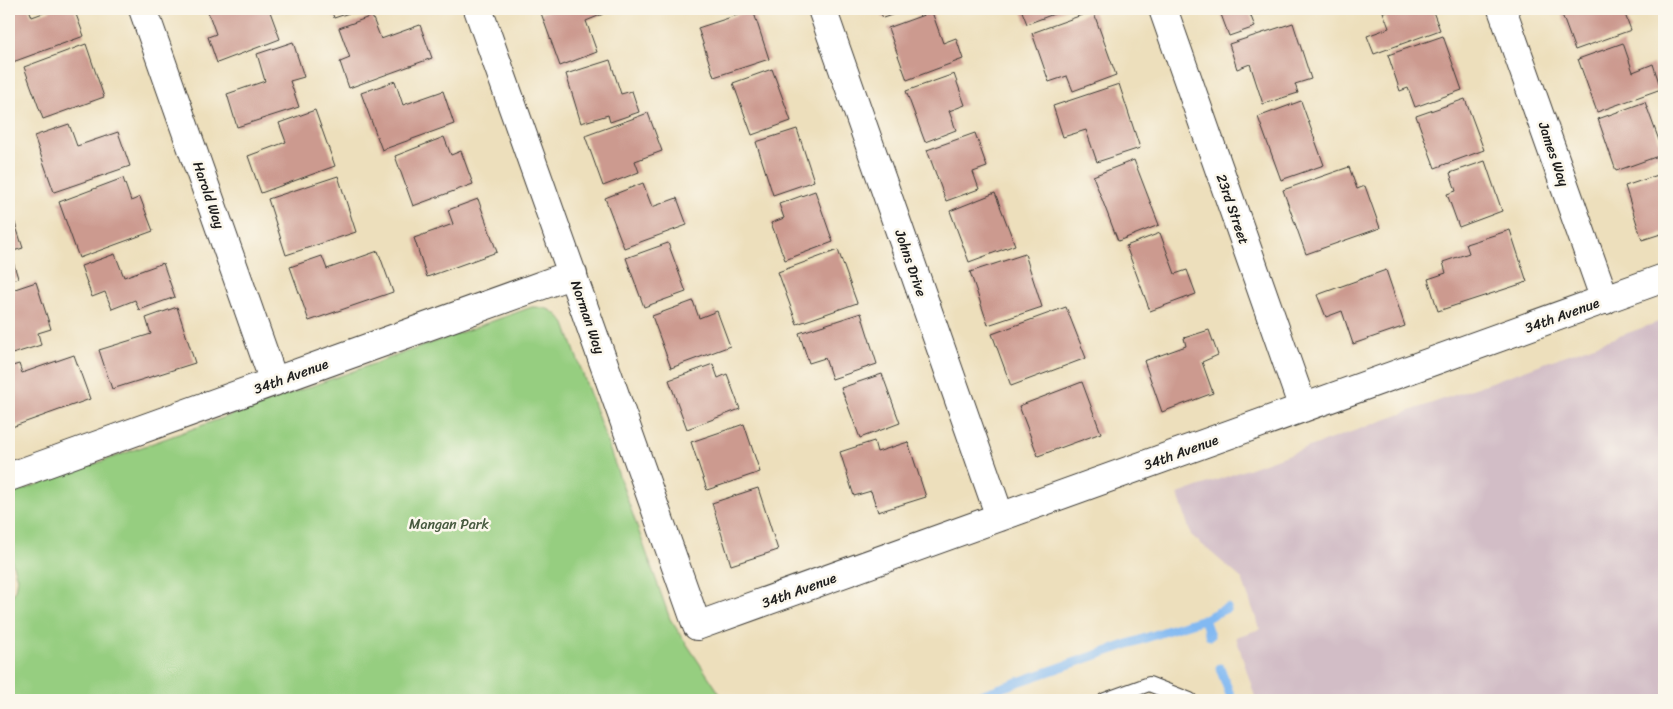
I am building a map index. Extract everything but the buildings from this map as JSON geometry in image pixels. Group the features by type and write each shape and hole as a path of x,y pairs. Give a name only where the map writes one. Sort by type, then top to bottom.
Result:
{"street":[{"name":"Harold Way","path":"143,9 274,382"},
{"name":"Norman Way","path":"478,9 697,626"},
{"name":"Johns Drive","path":"822,9 1000,517"},
{"name":"23rd Street","path":"1163,9 1303,408"},
{"name":"James Way","path":"1502,9 1605,300"},
{"name":"34th Avenue","path":"9,477 573,274"},
{"name":"34th Avenue","path":"697,626 1664,278"}],"lane":[{"path":"1105,700 1149,684 1190,700"}],"shaded area":[{"path":"1664,320 1664,700 1256,700 1236,637 1260,629 1242,579 1191,535 1178,494"}],"green space":[{"name":"Mangan Park","path":"532,307 551,311 565,324 670,619 720,694 701,700 9,700 9,602 15,590 17,578 9,552 9,496 11,494"}],"waterway":[{"path":"966,700 1204,619 1227,608"},
{"path":"1204,619 1210,636"},
{"path":"1220,668 1232,700"}]}
